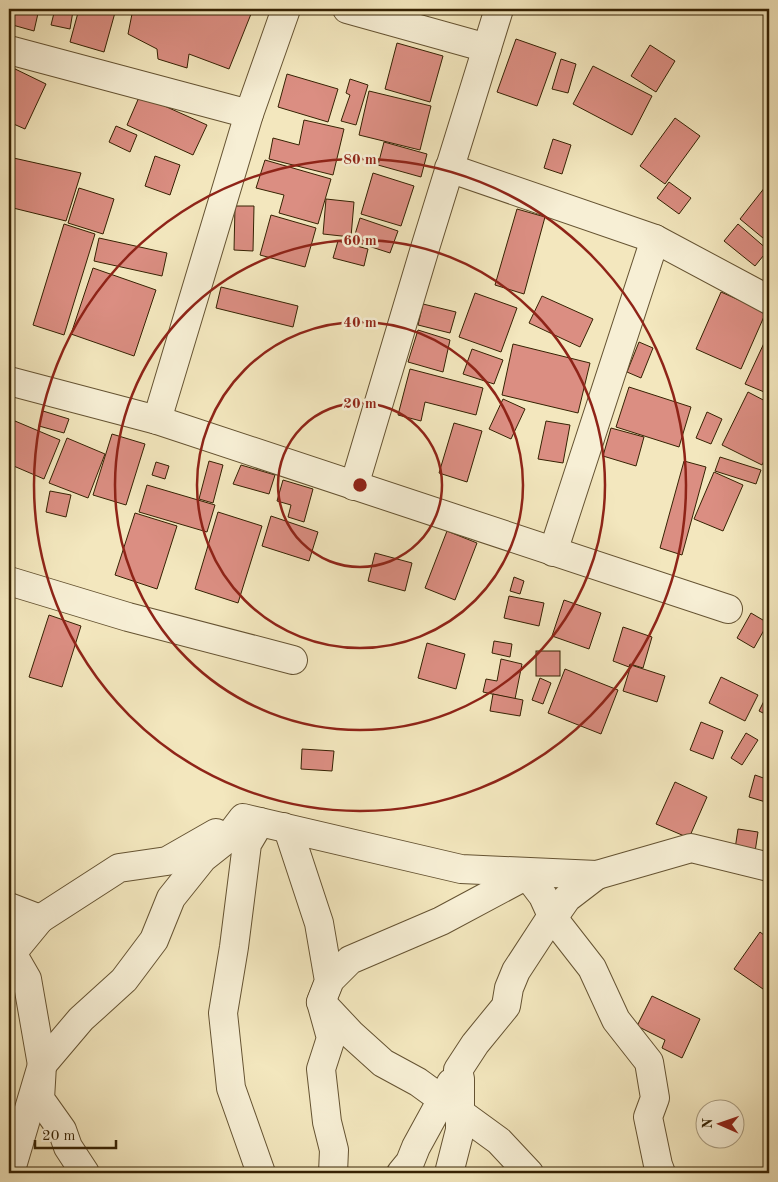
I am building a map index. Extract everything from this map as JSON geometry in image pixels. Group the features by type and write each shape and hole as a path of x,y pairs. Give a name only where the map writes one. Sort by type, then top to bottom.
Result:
{"street":[{"path":"157,420 249,114 286,9"},
{"path":"347,9 488,48"},
{"path":"354,486 449,168 499,9"},
{"path":"9,50 249,114"},
{"path":"449,168 655,239 769,300"},
{"path":"553,552 655,239"},
{"path":"9,381 157,420 728,609"},
{"path":"9,581 128,617 293,660"},
{"path":"259,826 247,844 234,947 223,1013 231,1088 261,1173"},
{"path":"10,1173 42,1065 81,1019 124,980 154,940 171,898 203,858 227,839 259,826 461,869 597,875 691,848 769,868"},
{"path":"9,942 40,919 119,868 166,861 213,834 259,826 289,832 319,923 329,980 321,1002 332,1038 321,1069 327,1122 334,1150 333,1173"},
{"path":"321,1002 330,980 350,960 441,921 527,875 543,896 553,918 592,968 616,1020 649,1062 655,1098 648,1117 661,1173"},
{"path":"449,1173 460,1130 450,1105 450,1083 458,1074 458,1070 475,1044 506,1006 509,988 516,971 548,922 567,898 597,875"},
{"path":"9,907 40,919"},
{"path":"40,919 12,953 27,979 42,1065 40,1099 62,1130 68,1147 85,1173"},
{"path":"321,1002 382,1063 418,1082 450,1105 498,1141 529,1173"},
{"path":"401,1173 410,1162 420,1140 450,1105"}],"building":[{"path":"9,9 39,9 34,31 9,24"},
{"path":"55,9 73,11 70,29 51,25"},
{"path":"79,9 116,9 104,52 70,42"},
{"path":"133,9 253,9 229,69 189,54 187,68 158,59 157,49 128,34"},
{"path":"516,39 556,53 537,106 497,92"},
{"path":"397,43 443,56 430,102 385,89"},
{"path":"650,45 675,61 656,92 631,76"},
{"path":"561,59 576,64 568,93 552,89"},
{"path":"9,66 46,84 25,129 9,122"},
{"path":"593,66 652,96 632,135 573,104"},
{"path":"287,74 338,89 328,122 278,107"},
{"path":"350,79 368,85 356,125 341,121 350,95 346,93"},
{"path":"369,91 431,106 420,150 359,135"},
{"path":"140,95 207,125 193,155 127,125"},
{"path":"675,118 700,136 665,184 640,166"},
{"path":"304,120 344,129 333,175 269,159 273,138 299,145"},
{"path":"116,126 137,135 130,152 109,142"},
{"path":"553,139 571,145 562,174 544,168"},
{"path":"384,142 427,154 421,177 378,165"},
{"path":"155,156 180,165 170,195 145,186"},
{"path":"9,157 81,173 66,221 9,207"},
{"path":"265,160 331,179 318,224 279,213 284,195 256,188"},
{"path":"373,173 414,186 401,226 361,214"},
{"path":"669,182 691,198 679,214 657,198"},
{"path":"769,182 769,243 740,219"},
{"path":"79,188 114,199 103,234 68,223"},
{"path":"326,199 354,202 351,237 323,234"},
{"path":"235,206 254,206 253,251 234,250"},
{"path":"517,209 545,217 524,294 495,285"},
{"path":"271,215 316,228 305,267 260,255"},
{"path":"360,218 398,231 390,253 353,241"},
{"path":"64,224 95,234 64,335 33,325"},
{"path":"738,224 768,250 755,266 724,241"},
{"path":"99,238 167,253 162,276 94,261"},
{"path":"338,241 368,249 364,266 333,258"},
{"path":"93,268 156,290 134,356 71,334"},
{"path":"221,287 298,306 293,327 216,308"},
{"path":"721,292 766,312 741,369 696,349"},
{"path":"475,293 517,308 501,352 459,337"},
{"path":"542,296 593,319 580,347 529,323"},
{"path":"423,304 456,312 450,333 418,325"},
{"path":"418,330 450,340 443,372 408,362"},
{"path":"765,341 769,343 769,394 745,384"},
{"path":"639,342 653,348 641,378 627,372"},
{"path":"513,344 590,363 578,413 502,395"},
{"path":"472,349 503,360 494,384 463,374"},
{"path":"410,369 483,388 476,415 425,402 421,421 398,415"},
{"path":"629,387 691,407 679,447 616,427"},
{"path":"748,392 769,403 769,451 762,465 722,445"},
{"path":"503,399 525,409 511,439 489,429"},
{"path":"43,411 69,419 64,433 39,426"},
{"path":"707,412 722,419 711,444 696,438"},
{"path":"15,421 60,440 44,479 9,464 9,435"},
{"path":"546,421 570,425 563,463 538,459"},
{"path":"454,423 482,431 467,482 439,473"},
{"path":"611,428 644,437 636,466 603,456"},
{"path":"112,434 145,444 126,505 93,495"},
{"path":"67,438 105,454 88,498 49,483"},
{"path":"720,457 761,470 756,484 715,471"},
{"path":"209,461 223,465 213,503 199,499"},
{"path":"684,461 706,467 682,555 660,548"},
{"path":"156,462 169,466 165,479 152,475"},
{"path":"241,465 275,475 269,494 233,484"},
{"path":"714,472 743,485 723,531 694,519"},
{"path":"283,480 313,489 304,522 288,517 291,505 277,501"},
{"path":"147,485 215,505 207,532 139,512"},
{"path":"50,491 71,495 66,517 46,512"},
{"path":"218,512 262,526 238,603 195,589"},
{"path":"135,513 177,526 157,589 115,575"},
{"path":"271,516 318,532 309,561 262,546"},
{"path":"447,531 477,543 455,600 425,588"},
{"path":"375,553 412,563 405,591 368,581"},
{"path":"514,577 524,581 520,594 510,591"},
{"path":"509,596 544,603 539,626 504,618"},
{"path":"564,600 601,613 589,649 552,636"},
{"path":"751,613 768,623 754,648 737,638"},
{"path":"49,615 81,626 62,687 29,677"},
{"path":"623,627 652,637 643,668 630,664 629,667 613,661"},
{"path":"494,641 512,644 510,657 492,653"},
{"path":"427,643 465,654 456,689 418,678"},
{"path":"536,651 560,651 560,676 536,676"},
{"path":"501,659 522,664 515,699 483,692 486,679 497,681"},
{"path":"631,665 665,676 657,702 623,691"},
{"path":"565,669 618,690 601,734 548,713"},
{"path":"721,677 758,695 745,721 709,703"},
{"path":"540,678 551,683 543,704 532,700"},
{"path":"493,694 523,700 520,716 490,711"},
{"path":"767,695 769,696 769,716 759,711"},
{"path":"701,722 723,731 713,759 690,750"},
{"path":"746,733 758,740 742,765 731,758"},
{"path":"302,749 334,751 332,771 301,769"},
{"path":"755,775 769,780 769,803 749,797"},
{"path":"675,782 707,797 689,838 656,824"},
{"path":"738,829 758,832 755,852 735,849"},
{"path":"760,932 769,939 769,980 763,989 734,969"},
{"path":"652,996 700,1019 682,1058 662,1048 665,1040 637,1026"}],"waterway":[{"path":"768,66 769,61"}]}
